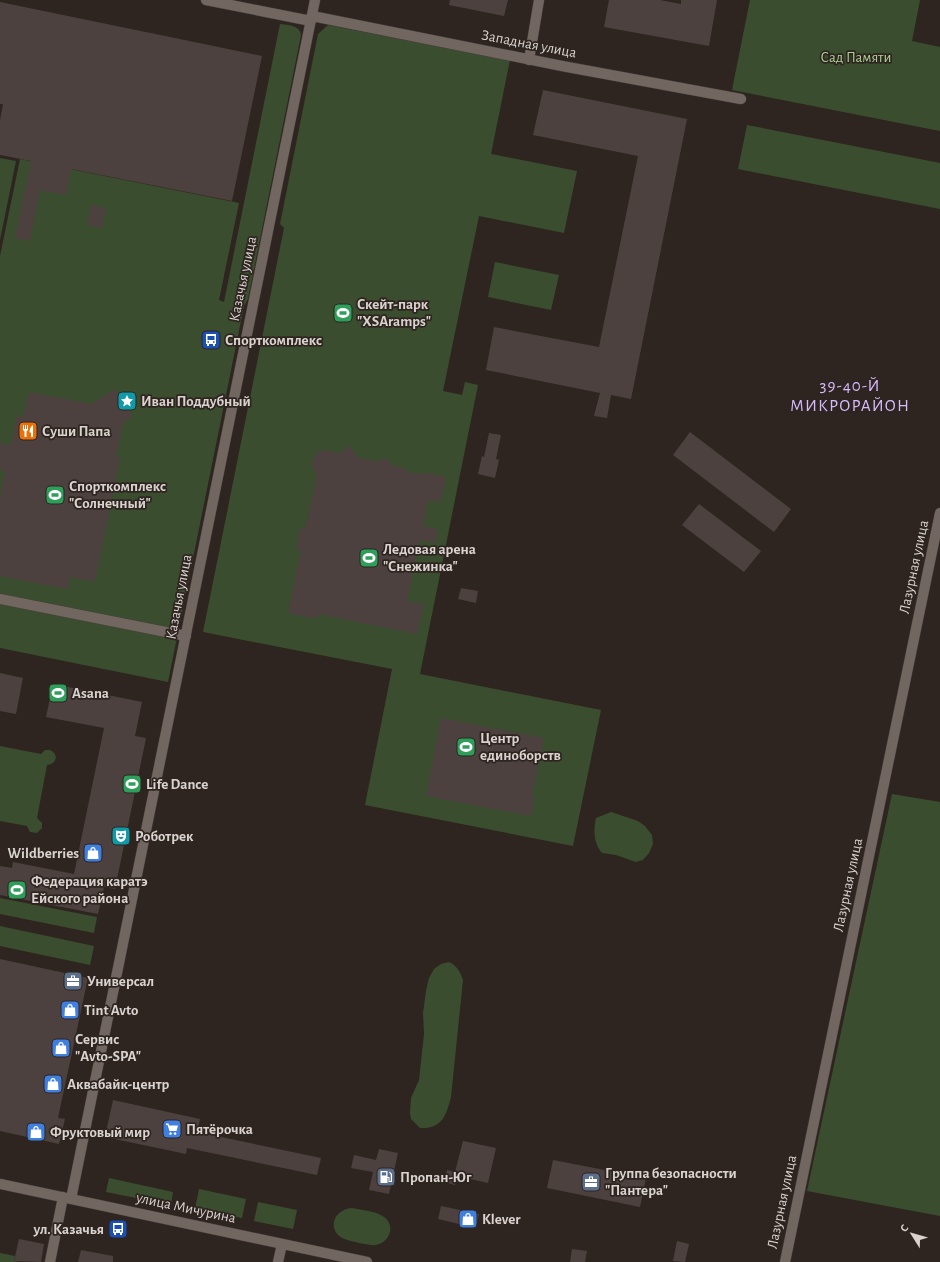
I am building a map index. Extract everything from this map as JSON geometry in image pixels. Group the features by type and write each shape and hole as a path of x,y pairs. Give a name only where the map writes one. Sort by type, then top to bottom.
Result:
{"street":[{"name":"Западная улица","path":"206,0 312,18 741,99"},
{"name":"Казачья улица","path":"50,1262 67,1198 186,636 315,0"},
{"path":"529,60 539,0"},
{"name":"Лазурная улица","path":"785,1262 940,513"},
{"path":"0,599 186,636"},
{"name":"улица Мичурина","path":"0,1184 367,1262"},
{"path":"278,1262 282,1244"}],"green space":[{"name":"Сад Памяти","path":"750,0 920,0 912,41 940,47 940,131 732,90"},
{"path":"280,24 296,27 301,35 248,299 244,306 168,682 0,648 0,256 20,159 239,203 219,300 224,302"},
{"path":"328,25 510,60 491,154 577,171 564,233 479,216 443,391 462,395 465,382 478,385 420,674 601,710 573,846 365,805 392,669 203,632 284,228 280,224 318,34"},
{"path":"747,125 940,163 940,209 738,169"},
{"path":"0,158 16,161 0,240"},
{"path":"495,262 559,275 551,310 488,297"},
{"path":"0,746 41,754 45,750 50,750 56,756 53,763 47,765 37,818 42,823 42,828 37,833 30,832 27,826 0,821"},
{"path":"892,794 940,802 940,1216 807,1191"},
{"path":"611,812 638,821 645,826 652,835 653,844 649,853 643,860 636,862 616,855 602,853 599,849 595,837 596,818"},
{"path":"0,898 97,917 94,933 0,914"},
{"path":"0,926 94,946 90,965 0,946"},
{"path":"449,962 458,969 463,980 451,1097 445,1115 438,1124 427,1128 420,1128 411,1119 410,1113 411,1098 419,1080 424,1034 423,1013 426,991 429,978 434,969 441,964"},
{"path":"109,1178 173,1192 171,1205 106,1192"},
{"path":"199,1189 246,1199 242,1218 195,1209"},
{"path":"258,1202 297,1210 293,1229 254,1221"},
{"path":"352,1208 373,1212 384,1217 390,1226 389,1236 386,1240 377,1245 371,1245 345,1239 337,1234 334,1229 334,1224 337,1215 346,1209"},
{"path":"0,1253 15,1256 14,1261 20,1262 0,1262"}],"building":[{"path":"450,0 508,0 504,16 449,5"},
{"path":"609,0 660,0 681,4 681,0 717,0 709,46 604,27"},
{"path":"0,2 262,56 232,201 71,169 66,195 40,190 30,241 15,238 31,161 0,155 0,120 3,104 0,104"},
{"path":"543,90 687,119 631,399 611,395 607,418 594,416 600,393 486,370 494,327 599,347 638,156 533,135"},
{"path":"91,205 106,208 102,228 87,225"},
{"path":"115,389 133,416 123,423 116,457 120,458 95,582 70,577 68,589 0,576 0,497 5,471 0,470 0,443 11,445 17,416 23,417 29,392 92,404"},
{"path":"690,432 791,509 774,532 673,455"},
{"path":"489,433 501,435 496,459 499,460 495,478 478,474 482,456 484,457"},
{"path":"350,446 358,458 375,461 387,459 391,465 402,467 406,471 424,475 424,472 446,477 441,502 428,500 423,526 438,529 436,543 420,540 407,601 424,604 417,634 318,614 317,619 288,613 301,550 296,549 300,528 305,529 317,475 312,466 313,459 320,451 328,450 338,454"},
{"path":"699,504 761,551 744,572 682,525"},
{"path":"461,588 478,591 476,603 458,599"},
{"path":"0,673 23,678 16,714 0,711"},
{"path":"53,684 142,702 135,736 146,738 115,889 104,887 98,914 0,895 0,866 12,868 13,862 74,874 104,728 46,717"},
{"path":"441,718 544,738 532,796 535,797 531,816 426,796"},
{"path":"0,959 88,978 58,1118 65,1119 59,1144 0,1131"},
{"path":"113,1100 200,1119 197,1132 321,1158 317,1175 187,1148 186,1154 105,1137"},
{"path":"463,1141 496,1148 488,1183 457,1176 455,1185 444,1182 447,1170 455,1172"},
{"path":"379,1149 398,1153 389,1194 369,1190 373,1172 351,1168 354,1155 376,1160"},
{"path":"553,1160 646,1178 640,1207 547,1188"},
{"path":"441,1206 479,1214 476,1228 438,1219"},
{"path":"19,1239 44,1244 41,1262 14,1261"},
{"path":"677,1241 689,1244 685,1262 673,1261"},
{"path":"572,1249 587,1251 585,1262 570,1262"},
{"path":"81,1250 113,1256 113,1262 78,1262"}],"place":[{"name":"Скейт-парк \"XSAramps\"","path":"343,313"},
{"name":"Спорткомплекс","path":"211,340"},
{"name":"Иван Поддубный","path":"127,401"},
{"name":"Суши Папа","path":"28,431"},
{"name":"Спорткомплекс \"Солнечный\"","path":"55,495"},
{"name":"Ледовая арена \"Снежинка\"","path":"369,558"},
{"name":"Asana","path":"58,693"},
{"name":"Центр единоборств","path":"466,747"},
{"name":"Life Dance","path":"132,784"},
{"name":"Роботрек","path":"121,836"},
{"name":"Wildberries","path":"93,853"},
{"name":"Федерация каратэ Ейского района","path":"17,890"},
{"name":"Универсал","path":"73,981"},
{"name":"Tint Avto","path":"70,1010"},
{"name":"Сервис \"Avto-SPA\"","path":"61,1048"},
{"name":"Аквабайк-центр","path":"53,1084"},
{"name":"Пятёрочка","path":"172,1129"},
{"name":"Фруктовый мир","path":"36,1132"},
{"name":"Пропан-Юг","path":"386,1177"},
{"name":"Группа безопасности \"Пантера\"","path":"591,1182"},
{"name":"Klever","path":"468,1219"},
{"name":"ул. Казачья","path":"118,1229"}],"district":[{"name":"39-40-Й МИКРОРАЙОН","path":"850,395"}]}
